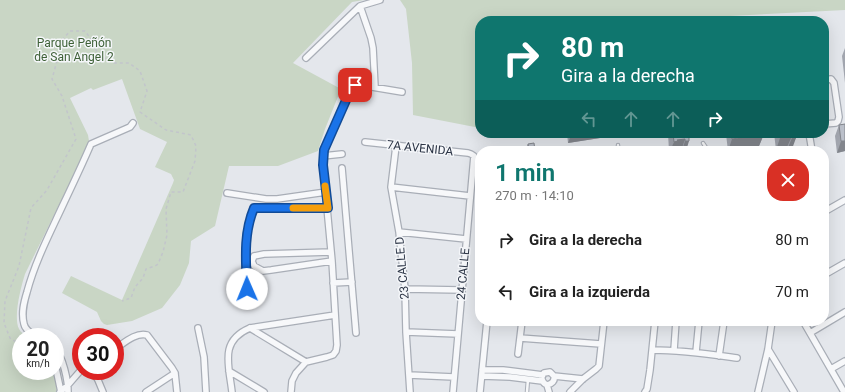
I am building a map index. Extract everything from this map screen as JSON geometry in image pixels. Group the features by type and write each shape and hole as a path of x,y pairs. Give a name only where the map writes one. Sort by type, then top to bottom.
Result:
{"street":[{"path":"306,58 360,6 380,0"},
{"path":"360,6 373,48 375,87"},
{"path":"829,79 831,79 834,83 839,117 836,123 829,124"},
{"path":"291,392 292,381 296,373 306,362 333,355 336,351 337,345 328,208 323,165 324,150 351,89 355,85 402,92"},
{"path":"26,328 22,317 23,305 29,284 39,256 91,144 130,127 133,123"},
{"name":"7A AVENIDA","path":"364,142 468,153 474,156"},
{"name":"23 CALLE D","path":"396,146 391,187 399,232 405,289 410,392"},
{"path":"323,156 342,154"},
{"name":"24 CALLE","path":"453,392 474,156"},
{"path":"342,168 356,333"},
{"path":"391,187 470,196"},
{"path":"227,193 266,199 277,199 326,192"},
{"path":"829,209 845,200"},
{"path":"247,289 246,245 248,228 254,208 328,208"},
{"path":"399,232 466,239"},
{"path":"331,252 264,254 254,256 252,261 254,266 263,271 332,261"},
{"path":"829,272 845,263"},
{"path":"333,283 352,282"},
{"path":"405,289 462,290"},
{"path":"829,322 845,312"},
{"path":"232,392 228,357 229,350 231,342 242,331 250,328 335,315"},
{"path":"480,392 486,326"},
{"path":"518,354 521,326"},
{"path":"570,392 599,366 603,326"},
{"path":"645,392 647,389 654,326"},
{"path":"674,350 676,326"},
{"path":"696,352 699,326"},
{"path":"719,356 723,326"},
{"path":"758,392 771,326"},
{"path":"806,326 844,392"},
{"path":"810,333 822,326"},
{"path":"198,328 204,357 206,392"},
{"path":"250,328 306,362"},
{"path":"406,332 458,334"},
{"path":"124,343 136,336 142,334 147,335 172,368 175,374 177,392"},
{"path":"520,338 601,344"},
{"path":"768,348 794,392"},
{"path":"652,350 696,352 737,358"},
{"path":"831,369 845,361"},
{"path":"64,370 68,385 68,392"},
{"path":"482,370 503,370 544,380 552,384 554,376"},
{"path":"230,371 264,392"},
{"path":"549,392 544,380 546,372 550,372 554,376 583,379"},
{"path":"146,392 175,374"},
{"path":"409,375 454,377"},
{"path":"482,376 544,380"},
{"path":"58,380 61,392"},
{"path":"61,392 72,380"},
{"path":"98,380 103,392"}],"lane":[{"path":"527,392 528,379"}],"path":[{"path":"12,339 10,338 4,323 5,301 19,266 31,208 47,190 76,139 62,96 52,79 63,39 70,31 85,31 94,43 99,55 114,63 129,63 140,71 147,91 140,112 166,130 191,135 196,146 195,161 183,192 171,192 168,200 166,209 167,235 163,252 158,264 146,269 143,278 136,287 131,298 122,302"}],"green space":[{"name":"Parque Peñón de San Angel 2","path":"0,0 364,0 352,2 293,63 341,89 318,151 278,166 229,166 215,226 191,241 189,263 180,285 162,308 132,321 107,325 104,324 97,312 62,293 71,276 122,300 174,180 171,174 155,167 167,142 140,129 122,79 93,90 91,88 70,98 88,135 88,146 25,274 17,310 17,324 19,328 12,328 12,380 57,380 59,392 0,392"},
{"path":"400,0 845,0 845,10 730,16 475,16 475,127 413,115 412,63 406,9"}],"building":[{"path":"845,124 845,141 841,141 839,125"},
{"path":"674,138 689,138 689,141 685,141 685,139 674,142"},
{"path":"534,143 534,146 528,146 528,144"}],"slow traffic":[{"path":"293,208 328,208 325,186"}],"route":[{"path":"247,289 246,245 248,228 254,208 328,208 323,165 324,150 351,89 355,85"}]}
